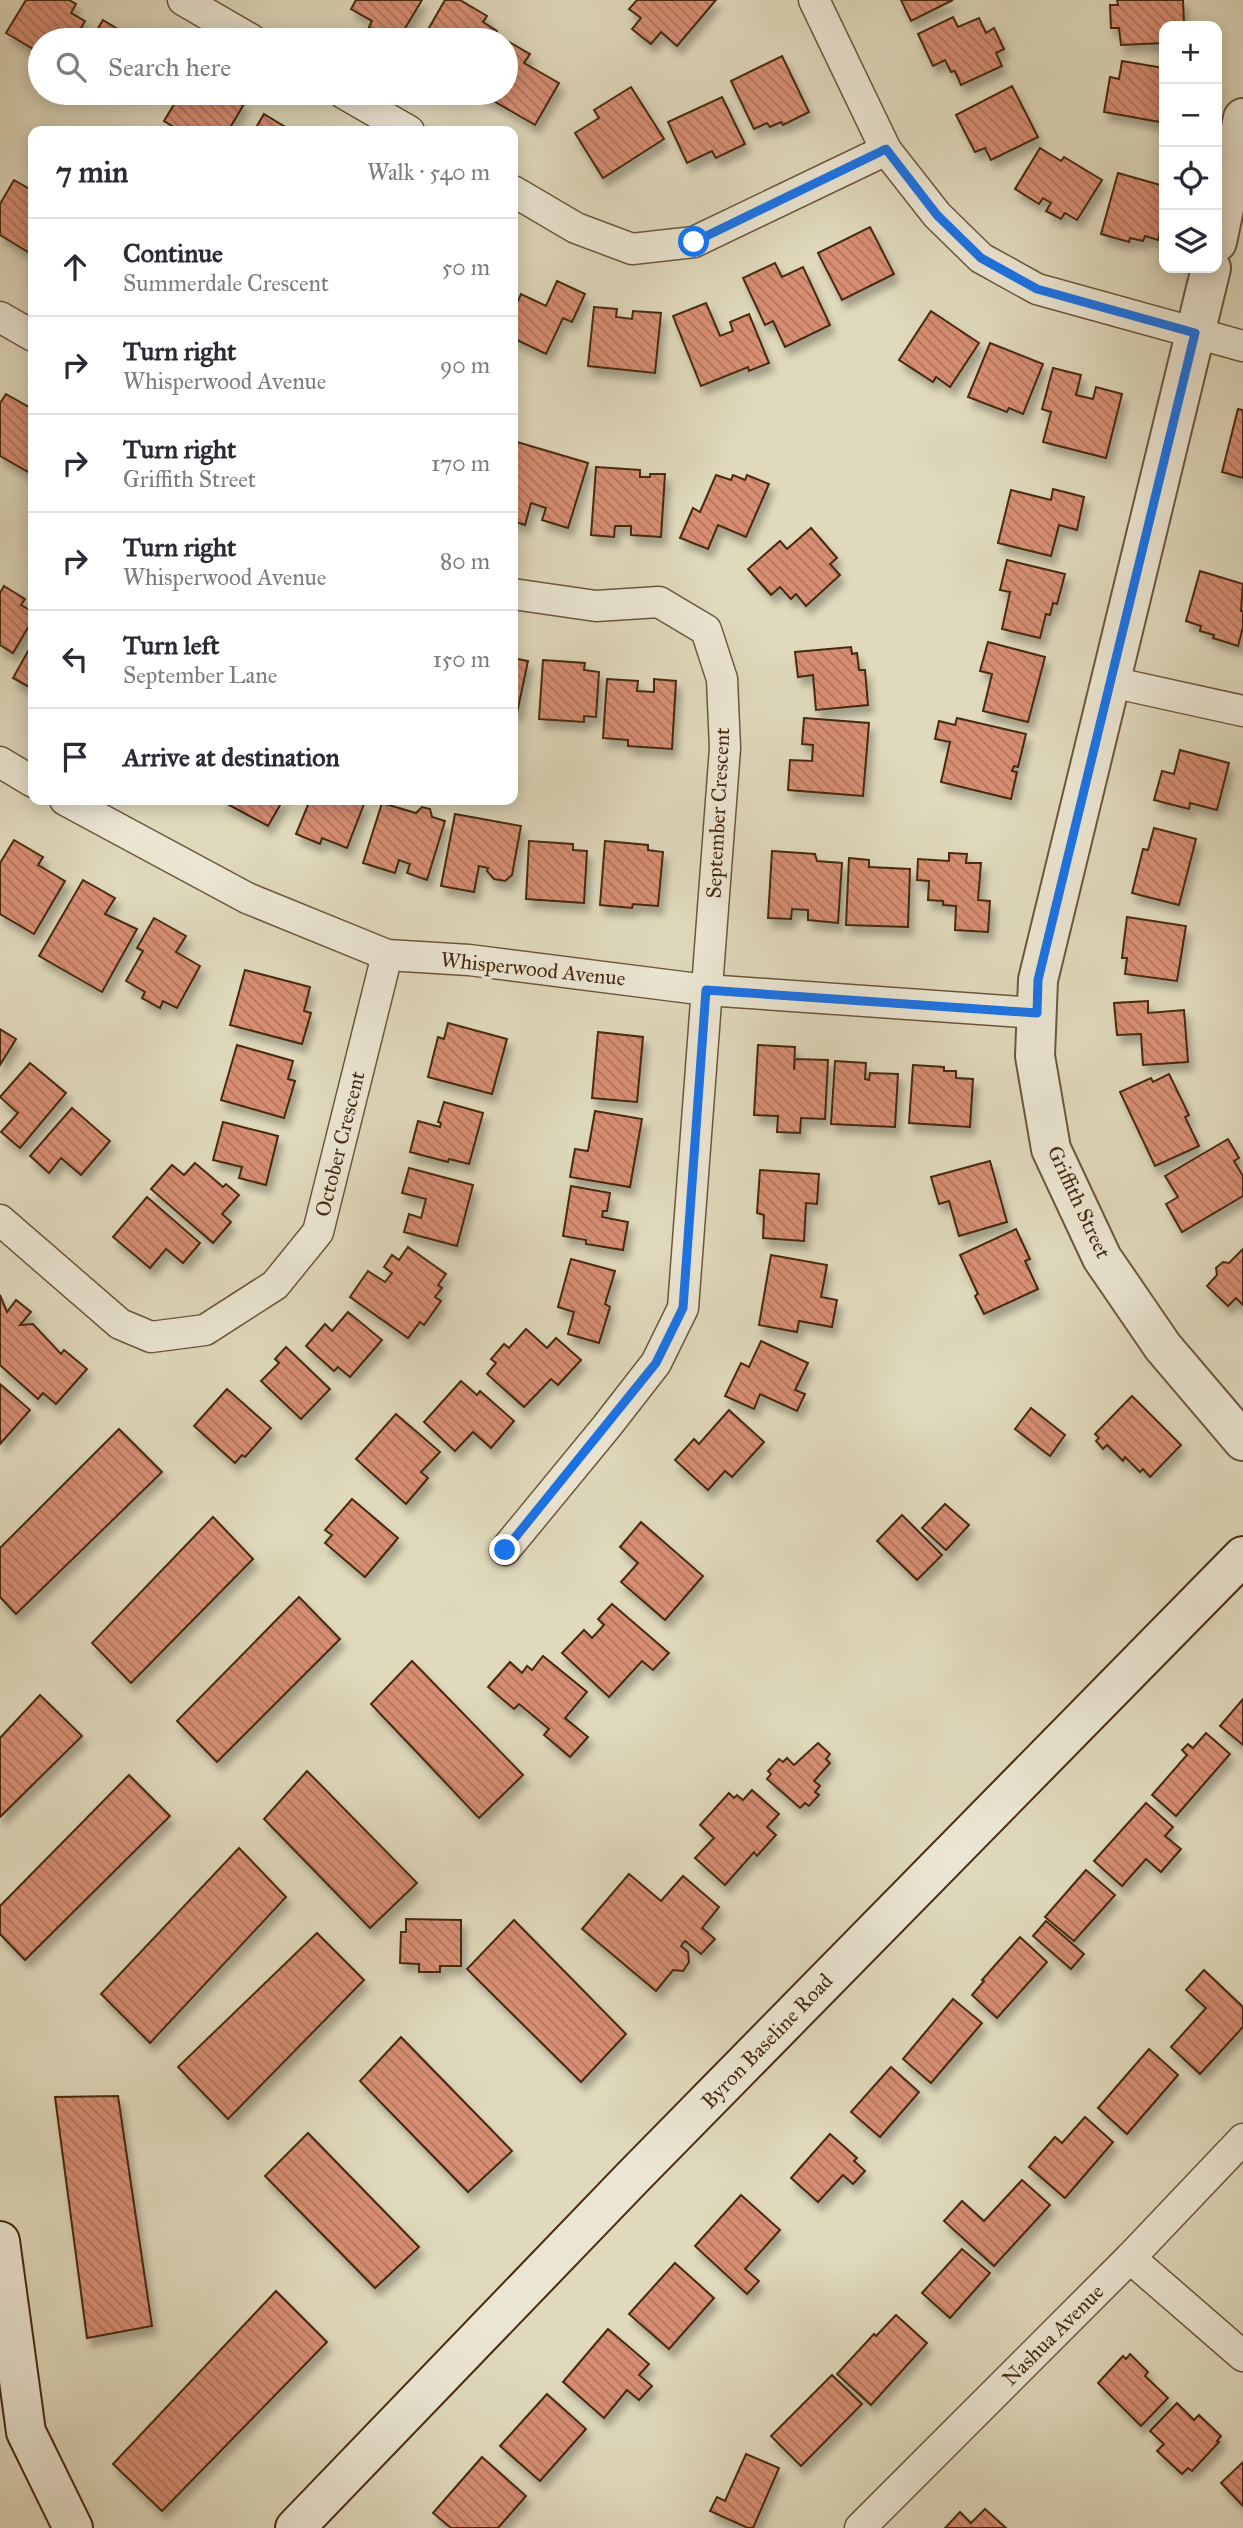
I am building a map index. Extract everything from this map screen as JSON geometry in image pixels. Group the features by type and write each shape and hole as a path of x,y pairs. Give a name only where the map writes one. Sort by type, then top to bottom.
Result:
{"main road":[{"path":"1222,218 1243,118"},
{"name":"Griffith Street","path":"1210,273 1038,980 1035,1056 1051,1149 1102,1258 1163,1347 1243,1441"},
{"name":"Byron Baseline Road","path":"295,2528 633,2177 1243,1556"},
{"path":"0,2241 26,2432 73,2528"}],"street":[{"path":"183,0 231,28"},
{"path":"814,0 886,149 937,215 981,258 1037,289 1243,346"},
{"path":"364,105 400,126"},
{"path":"518,194 576,228 632,249 694,242 886,149"},
{"path":"0,317 28,334"},
{"name":"September Crescent","path":"505,1550 656,1363 683,1308 725,748 722,679 706,630 659,602 596,606 518,595"},
{"path":"1111,682 1243,711"},
{"path":"0,762 28,779"},
{"name":"Whisperwood Avenue","path":"74,805 247,898 387,955 469,960 706,990 1037,1013"},
{"name":"October Crescent","path":"0,1220 120,1324 151,1337 205,1330 275,1285 318,1232 387,955"},
{"name":"Nashua Avenue","path":"860,2528 1130,2258 1243,2139"},
{"path":"1130,2258 1243,2356"}],"building":[{"path":"26,0 69,0 76,4 71,13 85,21 81,28 28,28 28,46 6,33"},
{"path":"356,0 422,0 405,28 371,28 372,21 351,9"},
{"path":"445,0 460,0 487,16 483,22 492,28 429,28"},
{"path":"637,0 716,0 677,46 661,32 651,44 632,29 641,18 629,9"},
{"path":"901,0 953,0 911,21"},
{"path":"1117,0 1183,0 1184,21 1159,21 1159,43 1121,45 1119,28 1111,28 1110,5 1118,5"},
{"path":"953,17 958,27 979,18 986,33 994,28 1004,49 996,53 1002,66 961,85 955,71 951,72 945,60 933,66 918,34"},
{"path":"103,20 116,28 98,28"},
{"path":"518,47 530,54 524,63 559,83 535,125 501,105 518,105"},
{"path":"782,56 809,112 783,125 781,122 770,127 767,123 754,129 731,81"},
{"path":"1122,61 1159,67 1159,122 1104,112 1110,77 1119,79"},
{"path":"1012,86 1038,137 991,160 985,148 975,152 956,115"},
{"path":"631,87 664,139 603,178 575,133 599,118 594,110"},
{"path":"722,97 745,144 716,158 712,151 687,163 668,122"},
{"path":"174,105 243,105 231,126 172,126 164,121"},
{"path":"264,114 284,126 257,126"},
{"path":"1040,148 1061,161 1064,157 1102,180 1077,220 1065,213 1061,219 1046,211 1051,203 1043,198 1039,204 1015,189"},
{"path":"1118,173 1159,185 1158,240 1145,236 1143,241 1130,238 1129,242 1101,234"},
{"path":"14,180 28,188 28,252 0,235 0,204"},
{"path":"870,227 894,274 842,300 818,253"},
{"path":"775,263 782,277 803,267 830,325 785,347 773,321 765,325 743,278"},
{"path":"557,281 585,294 572,322 563,318 546,354 518,340 518,301 521,294 546,306"},
{"path":"706,303 720,336 733,331 730,322 749,314 769,363 749,371 748,367 701,386 673,316"},
{"path":"594,307 617,309 616,317 632,319 633,311 661,313 655,373 588,366"},
{"path":"931,311 979,343 950,387 936,377 933,382 899,360"},
{"path":"990,343 1043,364 1023,414 1009,408 1007,412 968,397"},
{"path":"1053,368 1081,375 1076,395 1093,399 1096,387 1122,394 1106,458 1043,442 1051,412 1042,409"},
{"path":"6,394 28,407 28,472 0,456 0,403"},
{"path":"1238,409 1243,410 1243,478 1222,472"},
{"path":"518,442 588,463 568,528 542,520 546,508 531,503 525,525 518,523"},
{"path":"596,467 640,470 640,477 665,474 661,537 631,535 631,526 615,526 614,537 591,535"},
{"path":"716,475 731,480 733,475 745,480 747,475 769,484 746,537 718,525 708,549 680,538 693,508 700,512"},
{"path":"1053,489 1084,497 1077,530 1059,525 1051,556 998,543 1011,490 1051,500"},
{"path":"811,528 837,558 830,564 840,575 806,606 796,594 791,599 780,587 771,595 748,569 780,541 787,549"},
{"path":"1007,560 1065,574 1057,604 1053,603 1050,615 1046,614 1040,638 1002,629 1010,592 1000,590"},
{"path":"1200,571 1243,584 1243,627 1238,646 1213,638 1214,635 1200,631 1201,626 1186,621"},
{"path":"4,586 25,599 21,605 28,609 28,628 13,653 0,645 0,593"},
{"path":"988,642 1045,657 1028,722 983,711 992,674 980,671"},
{"path":"851,647 852,654 857,653 859,670 865,670 868,705 816,710 813,675 798,677 795,652"},
{"path":"28,651 28,686 13,678"},
{"path":"518,659 528,661 518,708"},
{"path":"543,660 585,663 584,670 599,672 596,717 584,716 584,722 539,719"},
{"path":"607,679 638,681 637,691 654,692 654,679 676,681 672,749 628,746 628,740 603,738"},
{"path":"804,718 869,723 863,796 788,790 790,760 812,761 813,745 802,744"},
{"path":"957,718 1026,734 1018,767 1014,766 1012,771 1017,772 1011,799 941,782 950,742 935,739 939,721 955,725"},
{"path":"1180,750 1229,763 1217,810 1190,803 1189,809 1154,800 1162,771 1174,774"},
{"path":"229,805 280,805 268,826"},
{"path":"308,805 364,805 347,848 322,838 320,844 296,834"},
{"path":"381,805 416,813 422,807 430,809 432,817 445,821 427,880 407,873 410,864 399,860 395,873 363,863"},
{"path":"455,814 521,826 512,875 505,881 494,879 487,871 488,868 479,866 474,892 441,886"},
{"path":"1154,828 1196,839 1179,905 1132,893 1143,849 1148,850"},
{"path":"14,840 43,857 38,865 65,881 34,934 0,914 0,863"},
{"path":"529,841 573,844 573,850 587,851 584,903 526,899"},
{"path":"605,841 648,845 648,850 663,852 658,906 633,904 632,908 600,905"},
{"path":"772,851 815,854 817,861 842,863 838,923 808,920 808,910 792,909 791,919 768,918"},
{"path":"949,853 967,854 966,863 981,863 978,900 990,901 988,932 955,930 956,906 943,905 943,901 928,900 929,881 917,880 918,859 949,861"},
{"path":"849,858 869,860 869,867 910,869 908,927 846,925"},
{"path":"83,880 115,898 105,914 137,929 102,992 39,956"},
{"path":"1127,917 1186,926 1177,981 1125,974 1127,958 1122,958"},
{"path":"154,918 186,936 176,952 200,966 177,1008 163,1001 160,1008 142,998 145,992 126,981 143,951 137,948"},
{"path":"245,970 310,987 304,1011 311,1013 302,1044 230,1025"},
{"path":"1148,1001 1148,1013 1184,1010 1188,1062 1143,1065 1141,1034 1117,1035 1114,1003"},
{"path":"448,1023 507,1039 492,1094 428,1077 438,1037 444,1039"},
{"path":"0,1029 16,1039 0,1065"},
{"path":"598,1032 643,1037 637,1102 592,1098"},
{"path":"237,1045 293,1061 288,1079 295,1081 284,1118 221,1100"},
{"path":"758,1045 795,1047 794,1070 795,1059 828,1060 825,1119 801,1118 800,1133 777,1132 778,1116 754,1115"},
{"path":"835,1061 866,1063 865,1079 869,1080 870,1073 898,1074 895,1127 831,1124"},
{"path":"30,1063 66,1093 20,1148 1,1132 18,1113 0,1097"},
{"path":"913,1065 944,1067 944,1071 956,1071 956,1078 973,1079 970,1127 909,1123"},
{"path":"1169,1074 1189,1115 1185,1117 1199,1146 1155,1166 1120,1092 1151,1078 1153,1082"},
{"path":"444,1102 483,1113 469,1164 449,1159 448,1162 410,1152 418,1121 440,1127 441,1123 438,1122"},
{"path":"72,1108 110,1141 81,1175 61,1158 49,1173 30,1156"},
{"path":"595,1111 642,1119 630,1187 570,1177 575,1149 588,1151"},
{"path":"223,1122 278,1136 266,1185 239,1178 242,1167 213,1160"},
{"path":"1228,1139 1239,1158 1234,1161 1243,1176 1243,1196 1182,1232 1166,1204 1178,1197 1165,1176"},
{"path":"990,1161 1007,1222 959,1236 949,1201 939,1204 931,1177"},
{"path":"195,1163 223,1187 226,1184 239,1195 222,1214 231,1222 213,1243 151,1189 172,1165 184,1175"},
{"path":"409,1168 473,1185 457,1246 404,1232 409,1214 421,1218 426,1199 402,1193"},
{"path":"760,1170 819,1174 817,1204 806,1203 804,1241 763,1238 764,1215 757,1213"},
{"path":"571,1186 610,1193 607,1211 603,1211 602,1217 628,1222 623,1250 586,1244 586,1240 563,1236"},
{"path":"147,1197 200,1243 183,1263 166,1249 150,1268 113,1237"},
{"path":"1016,1229 1030,1259 1025,1261 1038,1289 984,1314 960,1255"},
{"path":"408,1247 446,1274 438,1285 442,1288 435,1297 441,1301 424,1325 420,1322 408,1338 350,1297 368,1271 385,1282 392,1273 384,1267 392,1255 399,1260"},
{"path":"1243,1249 1243,1305 1236,1298 1228,1306 1207,1286 1217,1275 1216,1268 1223,1262 1229,1263"},
{"path":"771,1255 827,1265 821,1297 837,1300 832,1327 799,1321 797,1332 759,1325"},
{"path":"571,1259 615,1271 605,1304 610,1307 599,1343 568,1334 574,1312 558,1307"},
{"path":"0,1295 7,1312 16,1300 31,1312 20,1325 33,1324 61,1354 64,1350 87,1369 56,1404 43,1393 38,1399 0,1365"},
{"path":"348,1312 382,1340 350,1377 338,1367 334,1371 306,1346 325,1324 332,1331"},
{"path":"526,1329 547,1348 556,1338 581,1360 558,1385 551,1379 524,1407 487,1374 496,1363 491,1359 504,1344 509,1348"},
{"path":"761,1341 808,1363 795,1390 805,1394 797,1411 760,1394 754,1409 725,1396 741,1363 749,1367"},
{"path":"286,1347 330,1389 301,1419 261,1381 279,1363 275,1359"},
{"path":"461,1381 477,1395 480,1391 514,1421 491,1448 473,1432 455,1451 424,1422"},
{"path":"0,1384 30,1410 0,1444"},
{"path":"227,1389 271,1428 245,1457 242,1455 235,1463 194,1426"},
{"path":"1132,1396 1181,1445 1150,1477 1143,1469 1140,1472 1125,1457 1123,1461 1107,1445 1103,1449 1096,1441 1099,1438 1095,1434"},
{"path":"1031,1408 1065,1435 1050,1456 1015,1429"},
{"path":"729,1410 764,1442 732,1477 725,1471 708,1490 675,1460 694,1439 699,1444"},
{"path":"396,1414 440,1452 421,1472 428,1478 406,1504 356,1459"},
{"path":"119,1429 162,1472 16,1614 0,1597 0,1548"},
{"path":"352,1499 398,1538 365,1577 325,1543 332,1535 325,1530"},
{"path":"945,1504 969,1525 946,1550 922,1528"},
{"path":"902,1515 942,1555 917,1580 877,1541"},
{"path":"213,1517 253,1559 131,1683 92,1643"},
{"path":"641,1522 703,1576 665,1620 621,1582 638,1563 620,1547"},
{"path":"299,1597 340,1639 217,1762 177,1721"},
{"path":"612,1604 669,1653 653,1670 642,1661 609,1697 562,1653 584,1630 592,1638 604,1625 598,1619"},
{"path":"543,1656 587,1692 565,1718 588,1737 570,1757 544,1735 549,1729 519,1704 514,1709 488,1687 510,1662 522,1673 527,1666 532,1670"},
{"path":"412,1661 523,1775 479,1818 371,1704"},
{"path":"40,1695 82,1736 0,1817 0,1738"},
{"path":"1243,1699 1243,1745 1220,1726"},
{"path":"1206,1733 1230,1754 1176,1816 1152,1795 1187,1755 1182,1750 1188,1744 1193,1748"},
{"path":"818,1743 830,1754 826,1759 830,1763 814,1781 820,1786 815,1792 819,1795 809,1806 805,1803 800,1808 767,1779 771,1774 768,1771 779,1759 783,1762 787,1758 794,1765"},
{"path":"307,1771 417,1883 370,1928 264,1819"},
{"path":"129,1775 170,1816 25,1960 0,1934 0,1906"},
{"path":"752,1790 779,1814 767,1827 776,1835 757,1856 754,1852 725,1885 695,1858 714,1838 700,1825 729,1793 734,1798 737,1795 743,1800"},
{"path":"1146,1803 1173,1827 1165,1836 1181,1849 1161,1872 1146,1859 1122,1886 1094,1861"},
{"path":"239,1848 286,1897 150,2043 101,1994"},
{"path":"1086,1870 1115,1895 1074,1941 1045,1917"},
{"path":"629,1874 661,1901 683,1876 719,1907 702,1928 715,1939 701,1954 685,1941 681,1946 688,1952 689,1962 683,1971 673,1970 656,1991 582,1929"},
{"path":"406,1919 461,1920 461,1966 440,1966 440,1972 419,1972 419,1964 400,1963 401,1932 406,1932"},
{"path":"514,1920 626,2034 581,2082 467,1969"},
{"path":"1046,1921 1084,1954 1071,1969 1033,1936"},
{"path":"317,1933 364,1980 228,2119 178,2067"},
{"path":"1020,1937 1047,1962 997,2018 972,1995"},
{"path":"1204,1970 1243,2007 1243,2027 1200,2074 1171,2047 1206,2008 1186,1990"},
{"path":"953,1999 982,2023 931,2083 903,2059"},
{"path":"401,2037 512,2151 468,2192 360,2081"},
{"path":"1149,2049 1178,2075 1127,2134 1098,2108"},
{"path":"891,2067 919,2092 880,2137 851,2112"},
{"path":"118,2096 152,2326 87,2338 55,2097"},
{"path":"1085,2117 1113,2142 1065,2198 1029,2167 1055,2137 1062,2143"},
{"path":"308,2133 419,2247 375,2288 265,2176"},
{"path":"830,2134 857,2158 854,2161 865,2171 853,2184 843,2175 818,2202 791,2178"},
{"path":"1022,2180 1050,2205 994,2266 944,2221 962,2201 984,2221"},
{"path":"741,2195 780,2230 745,2269 759,2281 747,2294 695,2246"},
{"path":"962,2249 990,2273 950,2318 922,2293"},
{"path":"675,2263 714,2298 669,2349 629,2314"},
{"path":"276,2291 327,2342 162,2511 113,2464"},
{"path":"896,2315 927,2343 871,2405 837,2374 874,2334 876,2336"},
{"path":"608,2329 649,2364 639,2375 652,2386 639,2400 627,2390 604,2418 563,2382"},
{"path":"1130,2354 1148,2372 1145,2376 1168,2398 1141,2426 1098,2383 1123,2356 1126,2359"},
{"path":"832,2375 862,2404 801,2466 771,2436"},
{"path":"547,2394 586,2429 540,2481 500,2446"},
{"path":"1177,2403 1194,2420 1199,2415 1221,2436 1217,2441 1219,2442 1192,2471 1188,2468 1182,2474 1157,2451 1164,2444 1150,2431"},
{"path":"746,2454 779,2468 753,2528 710,2511 717,2497 725,2501"},
{"path":"482,2457 526,2496 498,2528 451,2528 433,2513"},
{"path":"1243,2462 1243,2506 1221,2483"},
{"path":"985,2509 1006,2528 945,2528 960,2512 971,2523"}],"route":[{"path":"505,1550 656,1363 683,1308 706,990 1037,1013 1038,980 1195,333 1037,289 981,258 937,215 886,149 694,242"}]}
